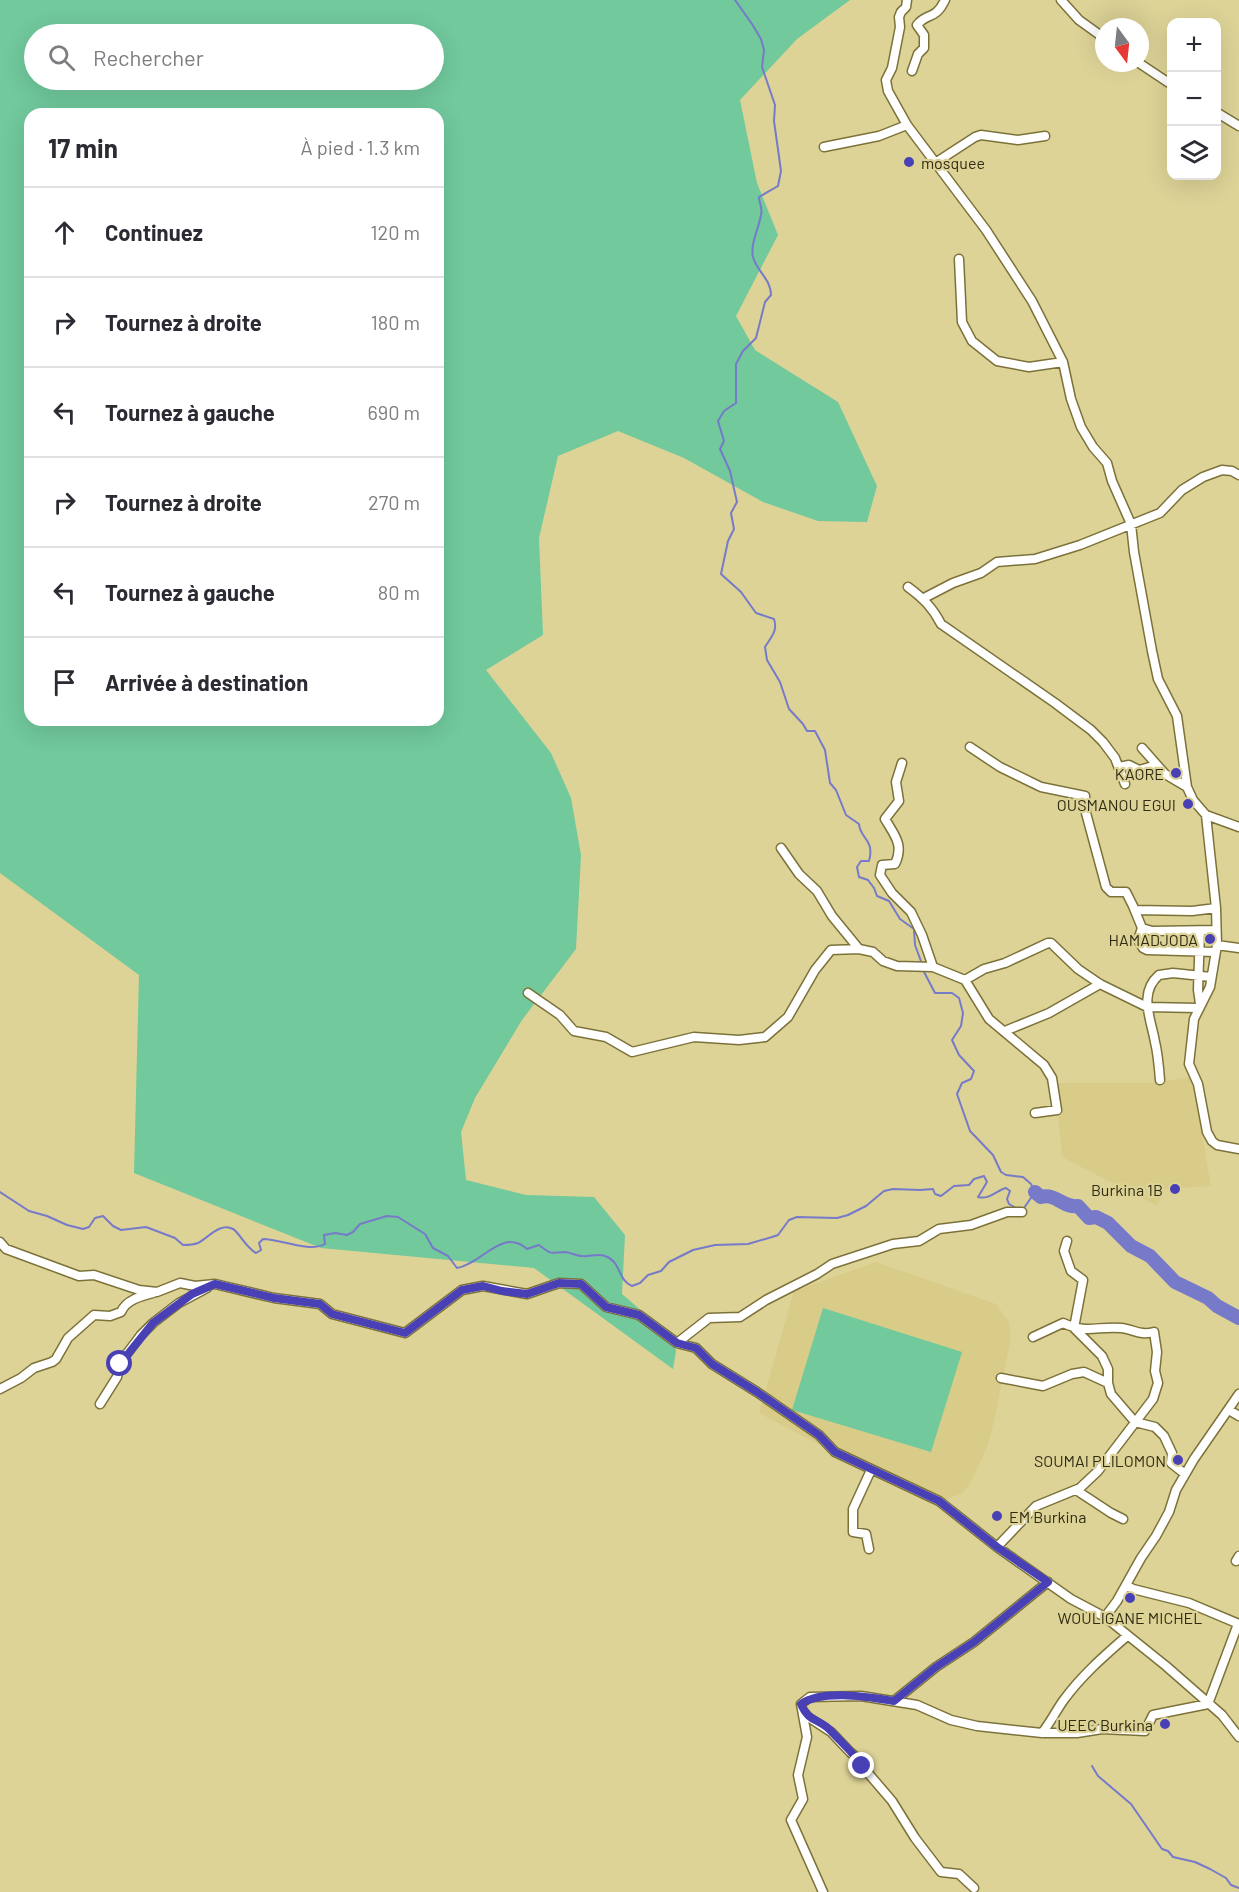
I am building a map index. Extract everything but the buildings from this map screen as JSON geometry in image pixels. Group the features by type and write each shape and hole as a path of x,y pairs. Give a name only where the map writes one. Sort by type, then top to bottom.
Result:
{"street":[{"path":"907,0 899,17 900,27 892,68 886,80 888,91 907,124 986,230 1032,301 1063,362 1071,399 1081,427 1093,447 1107,463 1112,481 1131,524 1134,552 1158,679 1177,716 1186,787 1192,800 1206,815 1239,827"},
{"path":"912,71 918,54 924,48 924,35 917,25 921,19 936,14 945,0"},
{"path":"1061,0 1079,20 1095,32"},
{"path":"1149,70 1167,82"},
{"path":"1221,115 1239,126"},
{"path":"824,147 879,136 907,124"},
{"path":"935,163 975,136 1018,140 1045,136"},
{"path":"959,259 962,322 972,341 997,361 1029,367 1063,362"},
{"path":"924,598 953,583 981,573 996,562 1035,559 1080,545 1160,513 1182,490 1203,477 1221,470 1232,471 1239,475"},
{"path":"908,587 924,598 941,624 1091,730 1103,742 1119,767 1125,784"},
{"path":"970,747 1000,767 1041,787 1084,796 1086,813 1106,887 1111,892 1126,892 1142,928 1138,940 1143,948 1200,952 1216,948 1239,948"},
{"path":"1142,748 1165,774 1186,787"},
{"path":"902,763 896,782 899,801 885,819 900,847 899,855 896,864 882,865 880,876 892,893 911,912 922,934 931,967"},
{"path":"1119,767 1129,765 1139,770 1157,765"},
{"path":"1206,815 1216,908 1216,948 1210,987 1194,1019 1189,1064 1197,1083 1207,1132 1212,1141 1218,1145 1239,1149"},
{"path":"781,848 798,874 817,891 832,916 859,949"},
{"path":"1135,910 1192,911 1216,908"},
{"path":"1142,928 1152,931 1216,930"},
{"path":"1199,1006 1200,931"},
{"path":"965,980 984,969 1005,963 1051,943 1078,969 1100,984 1147,1008 1199,1006"},
{"path":"528,993 560,1015 574,1031 606,1037 632,1052 694,1037 758,1039 765,1037 788,1017 815,970 831,950 859,949 873,952 883,961 897,966 931,967 965,980 988,1019 1044,1065 1052,1078 1057,1110 1035,1113"},
{"path":"1160,1080 1155,1042 1147,1008 1149,990 1160,975 1173,973 1211,977"},
{"path":"1005,1031 1049,1013 1100,984"},
{"path":"677,1343 709,1318 740,1317 832,1264 893,1244 919,1241 939,1229 971,1225 1007,1212 1022,1212"},
{"path":"1067,1241 1064,1251 1071,1271 1083,1280 1074,1328"},
{"path":"0,1242 6,1249 80,1276 94,1275 139,1290 157,1292"},
{"path":"0,1389 34,1368 52,1362 72,1334 94,1315 110,1316 121,1312 123,1305 180,1282 195,1286 215,1284 274,1298 320,1304 332,1314 405,1333 462,1290 483,1286 527,1294 559,1283 581,1284 606,1307 639,1315 677,1343 696,1348 712,1364 819,1435 835,1452 939,1501 997,1547 1071,1599 1104,1617 1166,1666 1222,1715 1239,1737"},
{"path":"100,1404 117,1377 120,1364 147,1329 192,1294 215,1284"},
{"path":"997,1547 1036,1506 1076,1490 1098,1471 1153,1399 1158,1383 1155,1371 1157,1352 1154,1332 1145,1334 1125,1328 1089,1330 1074,1328 1063,1323 1033,1337"},
{"path":"1074,1328 1102,1356 1108,1369 1111,1394 1135,1422 1155,1427 1164,1436 1172,1453 1171,1463 1185,1474"},
{"path":"1001,1377 1043,1386 1072,1374 1084,1372 1108,1383"},
{"path":"1104,1617 1156,1536 1185,1474 1239,1394"},
{"path":"1229,1410 1239,1416"},
{"path":"869,1549 866,1534 853,1532 853,1509 871,1470"},
{"path":"1076,1490 1123,1519"},
{"path":"894,1701 936,1667 974,1642 1048,1582"},
{"path":"1126,1584 1133,1589 1189,1603 1238,1624 1208,1704"},
{"path":"1042,1733 1062,1702 1081,1680 1102,1657 1127,1636"},
{"path":"801,1704 810,1697 861,1695 917,1705 951,1720 977,1726 1077,1734 1102,1729 1145,1731 1153,1715 1208,1704"},
{"path":"801,1704 807,1717 831,1732 857,1758 892,1801 915,1838 941,1872 959,1874 974,1888"},
{"path":"801,1704 807,1737 798,1775 803,1799 791,1820 823,1892"}],"shaded area":[{"path":"1192,1077 1211,1186 1165,1189 1157,1206 1062,1157 1055,1083 1151,1083"},
{"path":"876,1262 996,1304 1009,1322 1011,1338 988,1445 973,1478 963,1493 950,1498 943,1500 818,1444 759,1413 794,1291"}],"green space":[{"path":"0,0 850,0 797,39 740,100 757,183 778,235 736,316 755,350 838,402 877,486 867,522 818,521 763,502 684,458 618,431 558,456 539,538 543,635 486,670 551,753 571,798 581,855 576,949 522,1020 475,1098 461,1132 466,1180 526,1195 594,1197 625,1235 622,1294 672,1337 676,1351 673,1369 534,1268 321,1248 134,1173 139,975 0,873"},
{"path":"823,1308 962,1352 931,1452 792,1410"}],"waterway":[{"path":"735,0 761,39 764,50 762,67 775,105 774,121 781,171 778,186 759,197 761,213 752,252 755,262 769,284 771,295 765,302 756,338 743,351 736,364 736,403 724,411 718,421 724,441 720,449 730,471 737,502 731,513 734,529 728,541 721,574 741,592 756,613 774,619 772,637 765,647 767,660 780,682 789,709 807,731 815,731 825,750 830,783 836,790 846,815 859,824 869,844 869,861 861,861 857,867 859,877 868,880 877,896 889,901 900,919 914,929 915,945 922,964"},
{"path":"0,1192 29,1211 67,1225 83,1229 89,1227 95,1218 103,1216 121,1230 146,1227 175,1238 183,1245 198,1243 219,1229 228,1227 233,1229 256,1253 261,1250 259,1243 263,1239 303,1246 318,1246 325,1244 324,1235 335,1233 347,1235 360,1224 387,1216 398,1217 425,1234 433,1248 448,1256 457,1268 500,1244 518,1243 527,1249 539,1245 550,1253 605,1256 614,1262 624,1280 632,1286 640,1283 648,1275 661,1271 669,1262 693,1250 715,1245 748,1244 772,1237 778,1235 789,1220 797,1217 837,1218 848,1215 866,1206 884,1191 893,1189 933,1189 935,1194 941,1196 954,1186 969,1185 974,1179 984,1176 987,1182 978,1197 990,1196 1006,1188 1010,1191 1007,1199 1009,1204 1016,1208 1024,1208 1035,1192 1031,1184 1023,1177 1006,1175 1001,1172 993,1155 970,1131 957,1094 962,1083 971,1079 974,1071 959,1055 952,1040 961,1026 963,1013 959,998 952,993 935,993 923,970"},
{"path":"1035,1192 1041,1197 1047,1196 1068,1205 1078,1206 1089,1218 1096,1217 1108,1223 1131,1246 1150,1256 1175,1282 1208,1298 1217,1306 1239,1318"},
{"path":"1092,1766 1098,1776 1131,1804 1162,1849 1168,1851 1173,1857 1195,1862 1210,1869 1226,1878 1231,1885 1239,1888"}],"place":[{"name":"mosquee","path":"909,162"},
{"name":"KAORE","path":"1176,773"},
{"name":"OUSMANOU EGUI","path":"1188,804"},
{"name":"HAMADJODA","path":"1210,939"},
{"name":"Burkina 1B","path":"1175,1189"},
{"name":"SOUMAI PLILOMON","path":"1178,1460"},
{"name":"EM Burkina","path":"997,1516"},
{"name":"WOULIGANE MICHEL","path":"1130,1598"},
{"name":"UEEC Burkina","path":"1165,1724"}],"route":[{"path":"120,1364 141,1335 153,1323 192,1294 215,1284 274,1298 320,1304 332,1314 405,1333 462,1290 483,1286 527,1294 559,1283 581,1284 606,1307 639,1315 677,1343 696,1348 712,1364 819,1435 835,1452 939,1501 997,1547 1048,1582 974,1642 936,1667 894,1701 861,1695 810,1697 801,1704 807,1717 831,1732 862,1766"}]}
